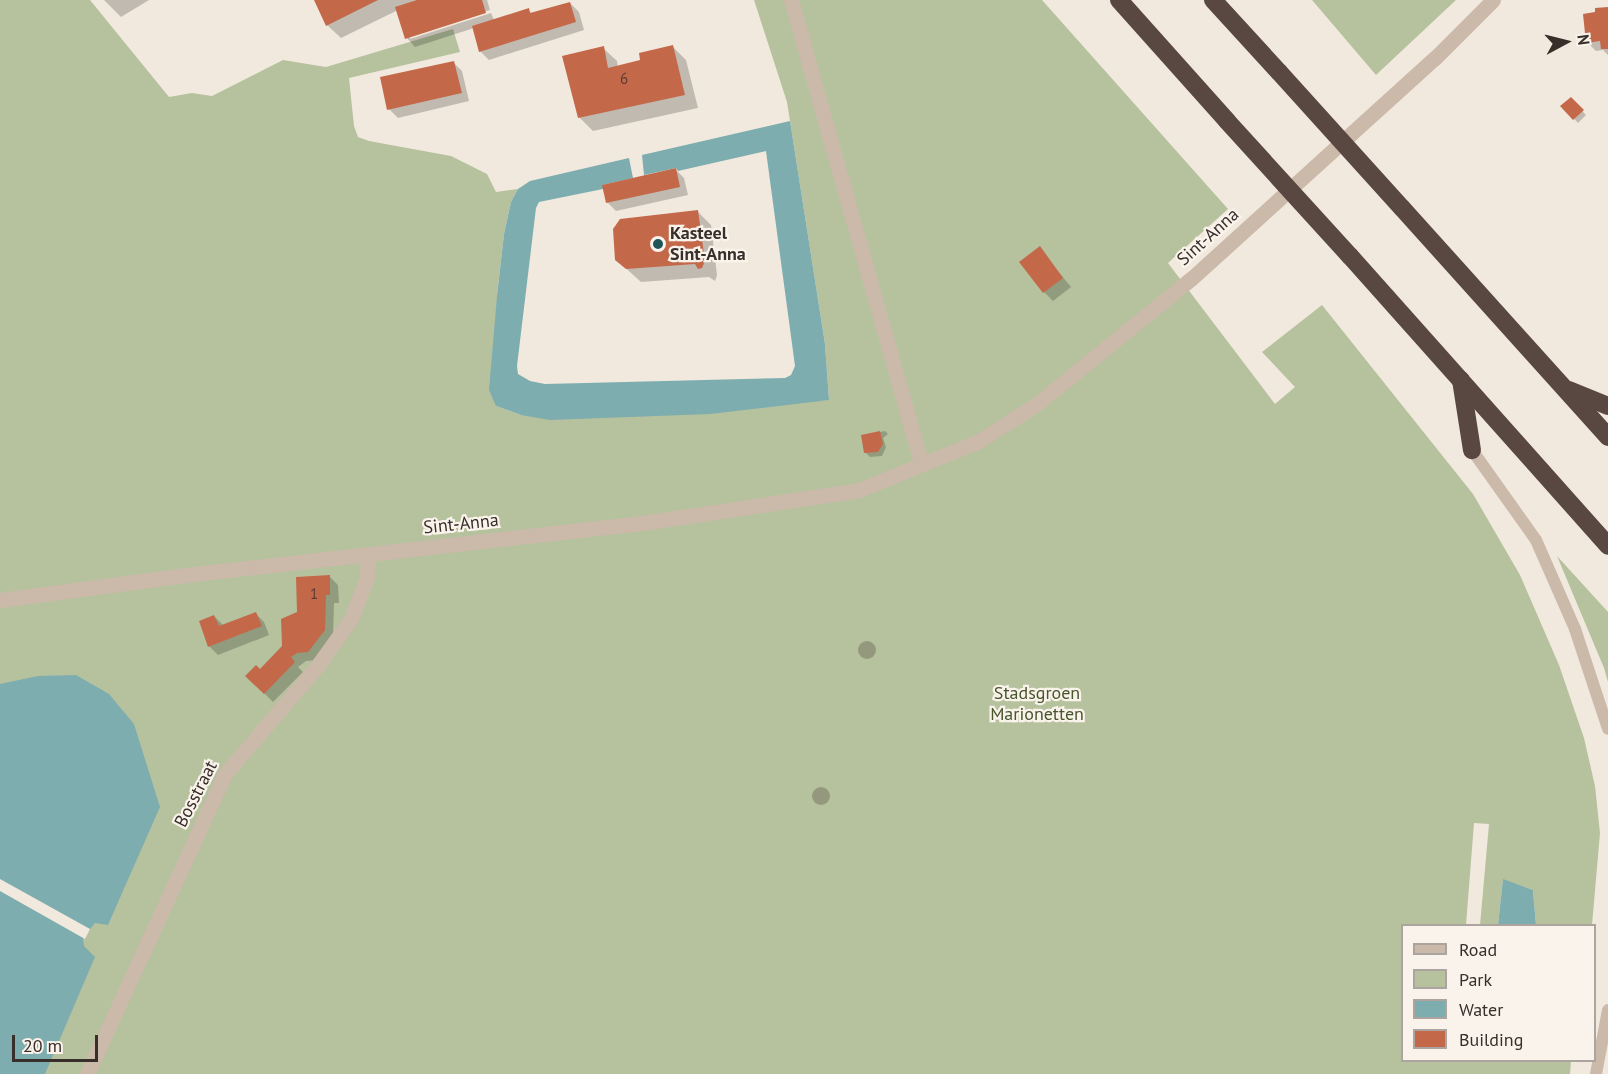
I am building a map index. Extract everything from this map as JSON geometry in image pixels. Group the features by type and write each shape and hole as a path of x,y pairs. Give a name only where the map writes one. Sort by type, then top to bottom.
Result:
{"highway":[{"path":"1119,0 1608,546"},
{"path":"1213,0 1608,437"},
{"path":"1461,380 1472,450"},
{"path":"1564,388 1608,406"}],"street":[{"path":"791,0 921,464"},
{"name":"Sint-Anna","path":"0,600 197,573 642,523 859,490 979,441 1038,403 1192,278 1436,58 1493,0"},
{"name":"Bosstraat","path":"87,1074 225,774 318,665 351,619 367,577 368,554"}],"lane":[{"path":"1472,450 1536,540 1575,629 1608,729"},
{"path":"1596,1074 1608,1010"}],"green space":[{"name":"Stadsgroen Marionetten","path":"0,0 90,0 169,97 192,93 212,96 283,60 326,67 453,29 460,52 349,78 354,126 358,137 369,141 451,156 487,174 496,192 518,189 511,202 504,234 497,296 496,406 521,415 829,400 825,344 787,102 754,0 1042,0 1228,209 1168,263 1275,404 1295,387 1262,352 1322,305 1473,494 1520,575 1559,665 1584,738 1595,786 1600,833 1592,924 1536,924 1533,890 1503,880 1498,924 1480,924 1489,824 1474,823 1466,924 1401,924 1401,1062 1571,1062 1570,1074 0,1074"},
{"path":"1312,0 1456,0 1376,75"},
{"path":"1557,556 1608,612 1608,682 1604,668"}],"water":[{"path":"790,121 825,344 829,400 710,414 550,420 521,415 496,406 489,390 504,234 511,202 518,189 530,181 629,158 633,178 603,185 603,189 539,202 536,208 517,366 518,374 530,381 545,384 785,378 791,375 795,366 766,151 678,171 676,168 644,175 642,155"},
{"path":"76,675 109,694 134,724 160,807 108,925 95,923 83,938 84,946 95,957 45,1074 0,1074 0,684 38,676"},
{"path":"1503,879 1533,890 1536,924 1498,924"}],"pier":[{"path":"0,879 90,929 85,939 0,891"}],"building":[{"path":"314,0 378,0 326,26"},
{"path":"417,0 482,0 486,13 405,39 395,7"},
{"path":"570,2 576,22 479,52 472,26 529,8 530,13"},
{"path":"1608,7 1608,49 1601,49 1600,41 1586,43 1583,14 1595,12 1595,8"},
{"path":"673,45 685,95 578,118 562,56 604,46 608,68 640,60 639,53"},
{"path":"454,61 462,93 387,110 380,77"},
{"path":"1571,97 1584,110 1573,120 1560,106"},
{"path":"676,168 680,187 606,203 602,185"},
{"name":"Kasteel Sint-Anna","path":"698,210 705,261 702,268 698,269 695,264 626,269 615,260 613,229 620,219"},
{"path":"1040,246 1063,278 1043,293 1019,262"},
{"path":"880,431 883,444 878,452 864,453 861,435"},
{"path":"330,575 330,595 326,595 325,630 308,652 297,653 291,657 295,662 264,694 245,676 256,665 260,669 282,646 281,619 297,612 296,577"},
{"path":"256,612 262,626 208,647 199,621 214,615 219,626"}],"place":[{"name":"Kasteel Sint-Anna","path":"658,244"}]}
